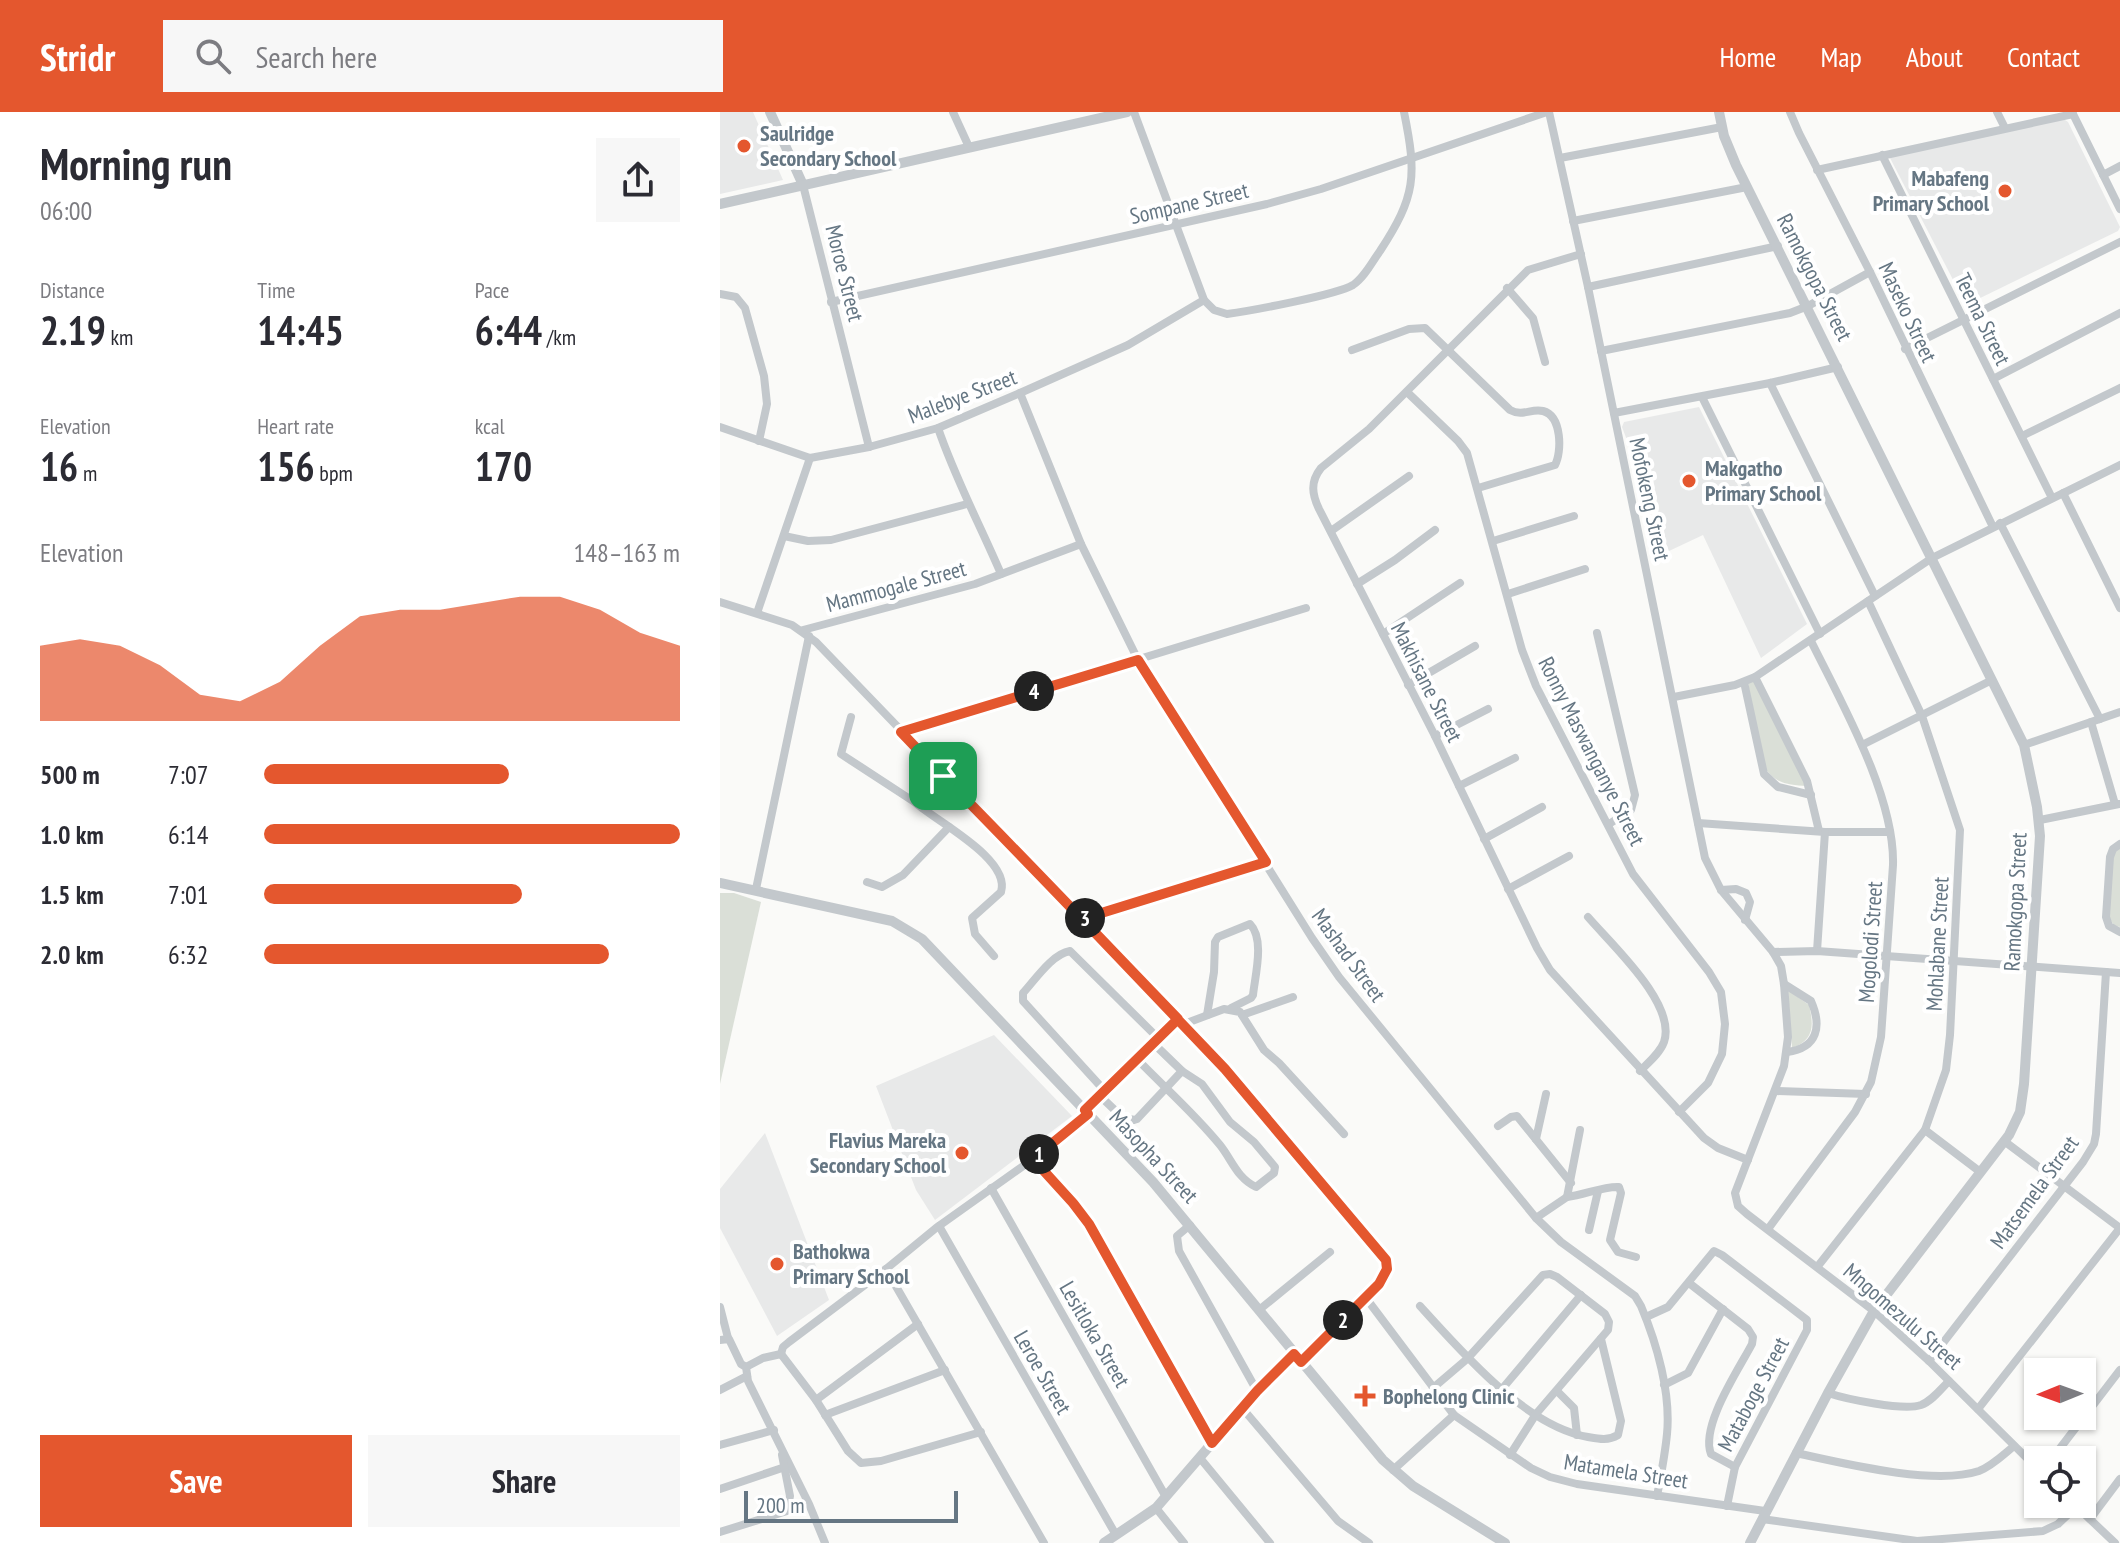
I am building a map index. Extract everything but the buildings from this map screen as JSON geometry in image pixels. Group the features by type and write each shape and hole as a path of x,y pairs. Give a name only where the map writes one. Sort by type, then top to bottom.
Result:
{"street":[{"name":"Moroe Street","path":"770,112 803,185 869,447"},
{"path":"953,112 969,147"},
{"path":"720,204 1127,112"},
{"path":"1134,112 1204,300 1214,310 1227,314 1338,291 1355,283 1373,261 1405,209 1413,157 1404,112"},
{"name":"Sompane Street","path":"831,302 1177,225 1321,189 1548,112"},
{"name":"Mofokeng Street","path":"1548,112 1581,254 1709,870 1781,966 1787,1052 1776,1091 1735,1193 1735,1200"},
{"name":"Ramokgopa Street","path":"1719,112 1722,127 1747,187 2024,745 2040,820 2023,1099 2015,1123 1874,1311 1750,1543"},
{"name":"Maseko Street","path":"1790,112 1905,349 2095,721 2117,804"},
{"path":"1997,112 2005,128"},
{"path":"1817,170 2072,113 2120,209"},
{"path":"1560,158 1722,127"},
{"name":"Teema Street","path":"1882,155 2052,498"},
{"path":"2103,175 2120,166"},
{"path":"1573,221 1747,187"},
{"path":"1905,349 2120,242"},
{"path":"1588,287 1778,246"},
{"name":"Makhisane Street","path":"1581,254 1533,267 1507,288 1407,392 1315,476 1313,495 1435,736 1537,948 1558,980 1679,1112 1710,1143 1748,1160"},
{"path":"1601,351 1790,313 1870,272"},
{"path":"1507,288 1533,318 1545,362"},
{"path":"720,294 736,297 745,308 764,376 767,404 759,441"},
{"name":"Malebye Street","path":"720,427 810,458 869,447 938,428 1020,393 1128,345 1204,300"},
{"path":"1993,379 2120,313"},
{"path":"1352,350 1420,327 1425,328 1510,410 1519,414 1545,411 1552,418 1558,433 1559,452 1555,465 1478,488"},
{"path":"1614,413 1838,367"},
{"name":"Mohlabane Street","path":"1770,383 1872,599 1922,716 1960,830 1946,1070 1925,1130 1818,1266"},
{"path":"2022,436 2120,388"},
{"name":"Ronny Maswanganye Street","path":"1407,392 1463,447 1478,488 1530,674 1641,887 1709,972 1721,992 1725,1024 1722,1054 1708,1083 1679,1112"},
{"name":"Mashad Street","path":"1020,393 1081,544 1138,660 1339,977 1536,1218 1561,1242 1635,1296 1646,1317 1664,1385 1667,1434 1657,1496"},
{"path":"1702,397 1820,634"},
{"path":"938,428 967,504 977,517 1001,574"},
{"path":"757,613 810,458"},
{"path":"1674,697 1755,677 1932,558 2120,465"},
{"path":"1331,531 1409,476"},
{"path":"2063,493 2120,608"},
{"path":"784,536 808,541 831,540 967,504"},
{"path":"1493,541 1574,516"},
{"path":"1357,584 1435,530"},
{"name":"Mammogale Street","path":"720,604 757,613 806,633 975,584 1081,544"},
{"path":"1508,594 1585,569"},
{"path":"1383,634 1460,583"},
{"path":"901,732 1306,608"},
{"path":"806,633 1181,1022 1383,1255 1387,1264 1384,1275 1366,1298 1257,1391 1156,1508 1104,1543"},
{"path":"756,889 806,633"},
{"path":"1597,633 1635,795 1631,810 1609,824"},
{"name":"Mogolodi Street","path":"1768,1229 1866,1094 1879,1051 1887,956 1893,865 1890,832 1862,745 1811,641"},
{"path":"1408,685 1475,646"},
{"path":"1755,677 1802,769 1822,831 1817,951"},
{"path":"1862,745 1992,680"},
{"path":"1744,682 1764,774 1778,787 1811,795"},
{"path":"1435,736 1488,709"},
{"path":"2024,745 2120,712"},
{"path":"851,717 841,754 966,838 1001,878 1003,890 972,918 975,934 994,956"},
{"path":"1459,786 1515,758"},
{"path":"916,803 943,776"},
{"path":"2040,820 2117,804"},
{"path":"1484,839 1542,807"},
{"path":"1698,823 1890,832"},
{"path":"867,882 882,887 903,875 949,827"},
{"path":"2120,844 2113,849 2110,857 2106,917 2109,926 2120,932"},
{"path":"1508,889 1569,856"},
{"path":"1082,919 1266,862"},
{"name":"Masopha Street","path":"720,883 892,921 914,932 1128,1155 1393,1470 1423,1493 1505,1543"},
{"name":"Mofokeng Street","path":"1721,890 1736,889 1746,893 1750,902 1745,920"},
{"path":"1588,917 1656,998 1665,1018 1665,1039 1661,1049 1640,1071"},
{"path":"781,1354 789,1342 939,1226 1033,1159 1086,1112 1102,1092 1156,1041 1181,1022 1207,1015 1231,1008 1251,998 1257,944 1256,931 1250,924 1218,937 1215,942 1207,1015"},
{"path":"1137,1059 1165,1089 1220,1145 1243,1180 1256,1187 1274,1173 1275,1167 1254,1142 1230,1122 1211,1094 1182,1071 1070,951 1063,952 1023,993 1022,998 1122,1117 1134,1120 1165,1089 1182,1071"},
{"path":"1773,952 1817,951 2120,973"},
{"name":"Matsemela Street","path":"1929,1361 2089,1153 2096,1134 2106,972"},
{"path":"1784,984 1811,1001 1816,1023 1815,1035 1807,1046 1787,1052"},
{"path":"1242,1015 1293,997"},
{"path":"1231,1008 1242,1015 1264,1050 1344,1134"},
{"path":"1776,1091 1866,1094"},
{"path":"1536,1139 1546,1094"},
{"path":"1498,1126 1516,1115 1571,1183"},
{"path":"1567,1197 1580,1130"},
{"path":"1925,1130 1979,1171"},
{"path":"1978,1409 2120,1228 2004,1141"},
{"path":"1033,1159 1089,1224 1212,1443"},
{"path":"1536,1218 1567,1197 1586,1195 1612,1186 1620,1189 1610,1240 1618,1252 1636,1257"},
{"name":"Lesitloka Street","path":"991,1188 1166,1497"},
{"path":"1589,1230 1598,1191"},
{"name":"Mngomezulu Street","path":"1735,1200 1738,1206 1874,1311 2024,1456"},
{"path":"1190,1225 1177,1236 1179,1251 1257,1391"},
{"name":"Leroe Street","path":"939,1226 1116,1535"},
{"path":"1259,1310 1330,1252"},
{"name":"Mataboge Street","path":"1646,1317 1668,1307 1712,1252 1717,1252 1798,1311 1808,1323 1735,1467 1727,1506"},
{"path":"886,1269 1044,1543"},
{"path":"1433,1388 1467,1359 1543,1275 1554,1275 1605,1314 1609,1322 1608,1330 1536,1414 1510,1455"},
{"path":"1689,1283 1748,1329 1753,1337 1713,1422 1709,1439 1711,1454 1735,1467"},
{"path":"1502,1389 1581,1295"},
{"name":"Matamela Street","path":"1366,1298 1454,1415 1510,1455 1561,1480 1727,1506 1917,1542 2043,1531 2063,1518"},
{"path":"1420,1306 1467,1359 1536,1414 1561,1430 1610,1439 1618,1435 1619,1405 1601,1339"},
{"path":"720,1307 724,1339 747,1371 825,1543"},
{"path":"1664,1385 1688,1373 1723,1309"},
{"path":"816,1400 918,1324"},
{"path":"720,1390 763,1358 781,1354"},
{"path":"781,1354 816,1400 848,1451 861,1463 881,1461 981,1432"},
{"path":"825,1415 945,1370"},
{"path":"2062,1446 2120,1370"},
{"path":"1828,1393 1844,1398 1916,1406 1927,1401 1949,1381"},
{"path":"1557,1391 1574,1408 1577,1435"},
{"path":"1243,1409 1338,1521 1369,1543"},
{"path":"1393,1470 1454,1415"},
{"path":"720,1445 774,1430"},
{"path":"720,1532 787,1511 790,1496 781,1445"},
{"path":"1796,1453 1891,1470 1947,1475 1982,1470 2014,1446"},
{"path":"1200,1458 1270,1543"},
{"path":"720,1489 785,1467"},
{"path":"2115,1543 2090,1519 2120,1479"},
{"path":"1156,1508 1184,1543"}],"shaded area":[{"name":"Saulridge Secondary School","path":"720,112 753,112 783,180 720,194"},
{"name":"Mabafeng Primary School","path":"2062,118 2068,122 2120,227 2118,231 1970,303 1963,299 1889,156"},
{"name":"Makgatho Primary School","path":"1699,407 1807,624 1761,658 1703,535 1669,551 1622,427 1624,422"},
{"path":"1751,680 1756,683 1807,786 1783,782 1764,767 1748,683"},
{"path":"2120,845 2120,927 2107,916 2112,852"},
{"path":"720,893 734,893 761,902 720,1084"},
{"path":"1788,990 1809,1005 1812,1019 1811,1031 1805,1041 1792,1048"},
{"name":"Flavius Mareka Secondary School","path":"994,1035 1072,1116 935,1220 916,1190 876,1086"},
{"name":"Bathokwa Primary School","path":"765,1133 829,1300 777,1336 720,1228 720,1189"}],"place":[{"name":"Saulridge Secondary School","path":"744,146"},
{"name":"Mabafeng Primary School","path":"2005,191"},
{"name":"Makgatho Primary School","path":"1689,481"},
{"name":"Flavius Mareka Secondary School","path":"962,1153"},
{"name":"Bathokwa Primary School","path":"777,1264"},
{"name":"Bophelong Clinic","path":"1365,1396"}],"route":[{"path":"1138,660 1266,862 1082,919 1184,1024 1225,1069 1386,1260 1387,1269 1379,1284 1301,1362 1294,1354 1212,1443 1089,1224 1033,1159 1088,1114 1085,1110 1178,1019 943,776 901,732 1138,660"}]}
